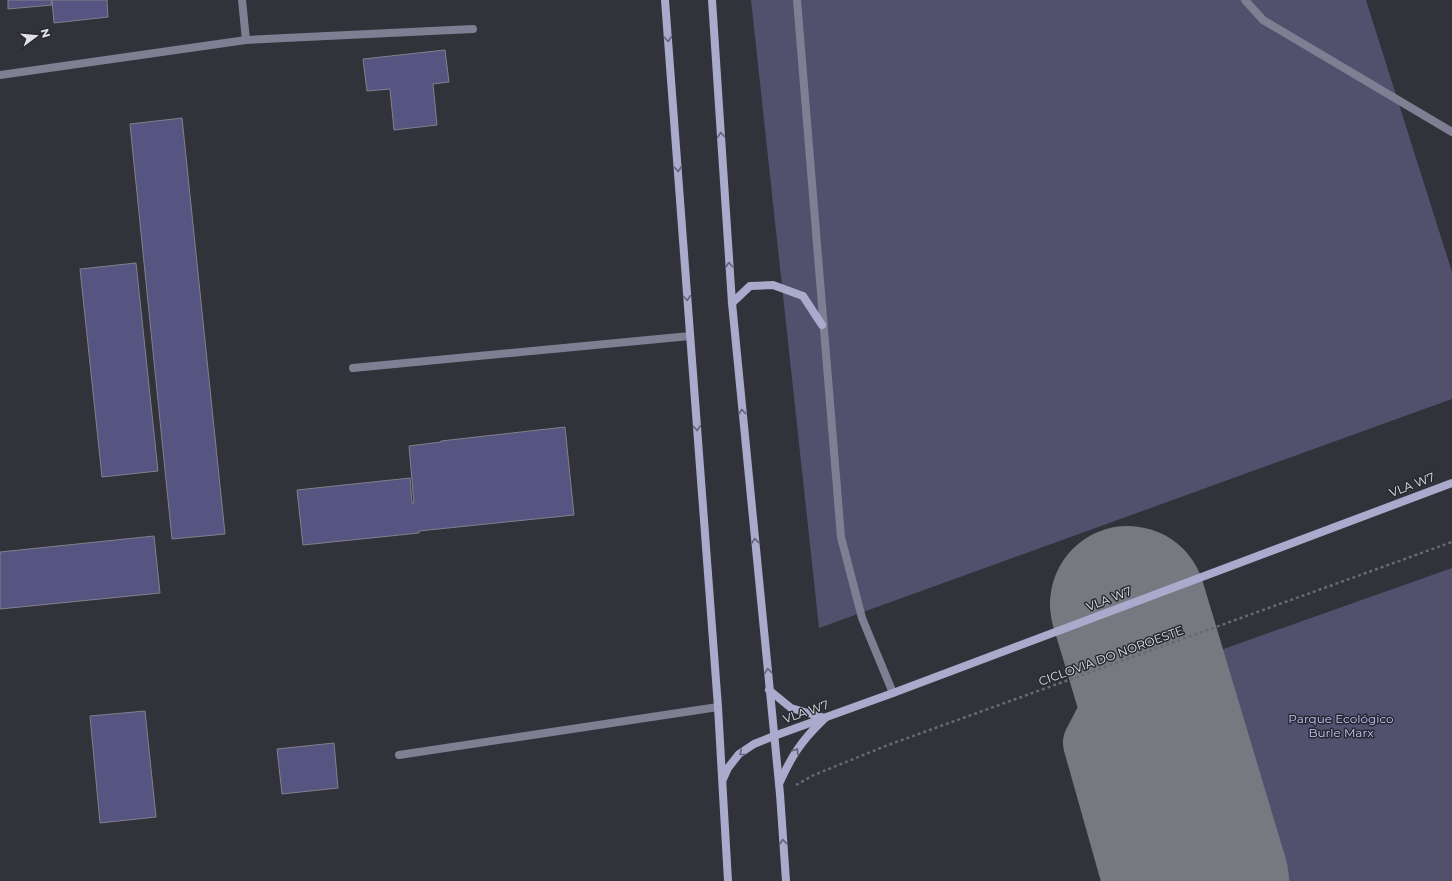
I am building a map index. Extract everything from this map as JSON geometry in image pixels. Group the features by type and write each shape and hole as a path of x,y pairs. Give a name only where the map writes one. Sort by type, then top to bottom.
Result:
{"main road":[{"path":"665,0 718,707 728,881"},
{"path":"712,0 732,303 780,794 786,881"},
{"path":"732,303 750,286 773,285 803,296 822,325"},
{"name":"VLA W7","path":"722,783 728,768 739,754 754,744 1452,483"},
{"path":"769,690 791,708 824,718 804,738 788,763 779,785"}],"street":[{"path":"242,0 246,40"},
{"path":"797,0 840,537 862,618 893,693"},
{"path":"1245,0 1263,20 1452,132"},
{"path":"0,75 246,40 473,29"},
{"path":"353,368 690,336"},
{"path":"399,755 718,707"}],"path":[{"name":"CICLOVIA DO NOROESTE","path":"780,794 814,775 888,745 1452,542"}],"green space":[{"path":"751,0 1366,0 1452,272 1452,399 819,628"},
{"name":"Parque Ecológico Burle Marx","path":"1452,568 1452,881 1274,881 1204,656"}],"building":[{"path":"8,0 51,0 52,5 8,9"},
{"path":"52,0 107,0 108,17 54,23"},
{"path":"445,50 449,82 433,84 437,125 394,130 390,89 367,91 363,59"},
{"path":"182,118 225,534 172,539 130,124"},
{"path":"136,263 158,471 102,477 80,269"},
{"path":"565,427 574,515 303,545 297,490 410,478 412,503 414,503 409,446"},
{"path":"154,536 160,593 0,609 0,552"},
{"path":"145,711 156,817 100,823 90,716"},
{"path":"334,743 338,788 282,794 277,749"}],"taxiway":[{"path":"1133,881 1094,743 1116,701 1151,682"}],"runway":[{"path":"1128,604 1211,881"}]}
